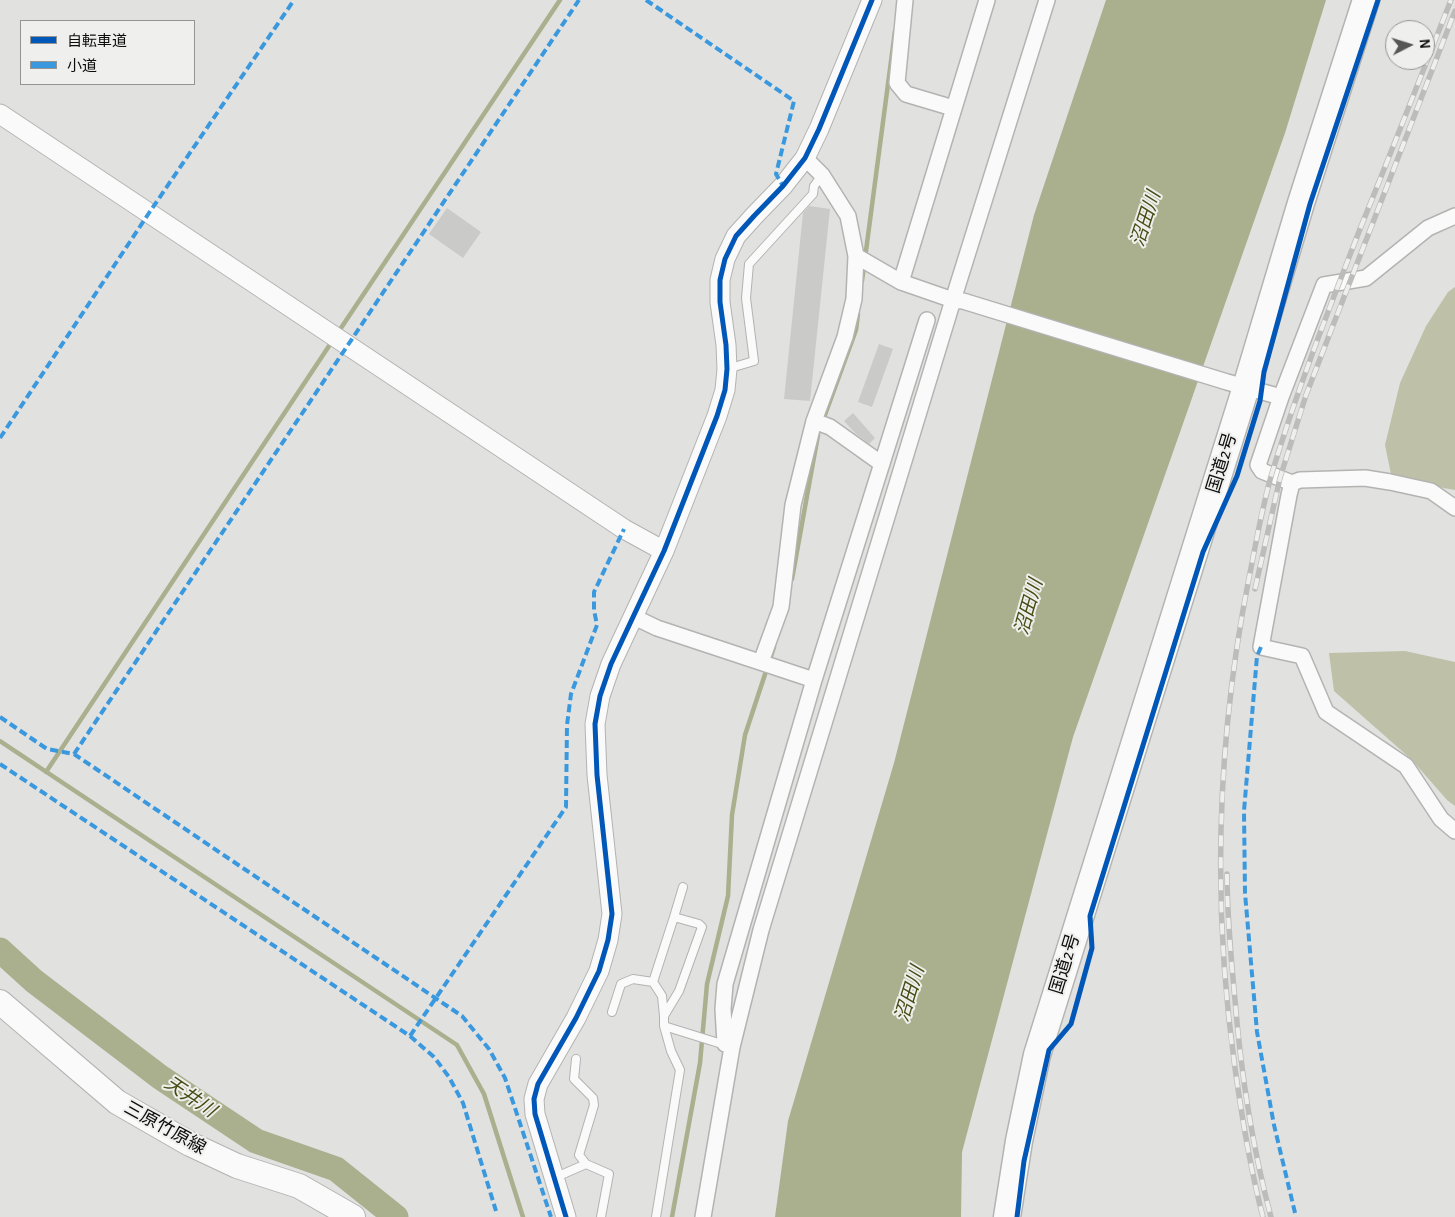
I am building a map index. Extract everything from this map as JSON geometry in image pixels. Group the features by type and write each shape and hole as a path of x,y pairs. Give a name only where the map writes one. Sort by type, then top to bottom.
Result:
{"highway":[{"name":"国道2号","path":"1007,1217 1019,1142 1037,1055 1236,384 1301,203 1366,0"}],"main road":[{"name":"三原竹原線","path":"0,1002 117,1102 190,1144 237,1166 299,1186 353,1217"}],"street":[{"path":"566,1217 535,1114 534,1099 538,1084 576,1018 599,971 608,940 612,914 597,775 595,724 600,696 611,664 664,551 717,416 725,390 727,369 726,345 720,302 720,280 725,260 736,236 783,186 805,158 872,0"},
{"path":"905,0 897,83 906,94 954,108"},
{"path":"900,282 987,0"},
{"path":"703,1217 728,1046 761,930 958,301 1047,0"},
{"path":"0,114 624,529 664,551"},
{"path":"761,662 781,607 793,505 814,421 845,337 854,299 856,256 848,216 822,175 805,158"},
{"path":"1455,216 1428,228 1366,278 1324,285 1281,397 1258,465 1262,471 1292,483 1300,480 1365,478 1390,482 1431,491 1455,508"},
{"path":"856,256 900,282 1281,397"},
{"path":"728,1046 723,1009 725,984 814,680 927,320"},
{"path":"814,421 830,427 882,464"},
{"path":"1292,483 1261,647 1302,656 1314,680 1326,712 1406,766 1441,819 1455,831"},
{"path":"634,616 657,628 814,680"}],"lane":[{"path":"727,369 754,361 746,298 749,264 814,194 814,186 822,175"},
{"path":"653,982 683,887"},
{"path":"664,1016 679,992 702,927 699,924 674,917"},
{"path":"612,1012 621,984 633,978 653,982 662,996 664,1026 671,1051 680,1070 656,1217"},
{"path":"664,1026 728,1046"},
{"path":"576,1058 574,1079 593,1098 594,1105 579,1155 586,1164 608,1174 601,1217"},
{"path":"554,1178 586,1164"}],"shaded area":[{"path":"1455,287 1455,490 1392,479 1385,445 1400,383 1426,326 1448,292"},
{"path":"1405,651 1455,662 1455,806 1447,800 1411,759 1334,691 1329,653"}],"water":[{"name":"沼田川","path":"1106,0 1326,0 1285,133 1073,737 962,1152 961,1217 775,1217 788,1121 894,763 1034,215"}],"building":[{"path":"809,206 830,209 810,401 784,399 803,213"},
{"path":"447,208 481,232 463,258 429,234"},
{"path":"879,344 893,349 872,407 858,402"},
{"path":"853,413 875,438 869,444 844,421"}],"waterway":[{"path":"337,334 560,0"},
{"path":"862,281 895,31"},
{"path":"822,423 856,330 858,314"},
{"path":"46,772 333,340"},
{"path":"792,579 818,435"},
{"path":"672,1217 700,1063 707,984 728,896 732,815 745,735 774,647"},
{"path":"0,741 457,1045 484,1094 523,1217"},
{"name":"天井川","path":"0,950 34,981 160,1077 256,1141 336,1169 396,1217"}],"railway":[{"path":"1263,1217 1250,1162 1238,1087 1228,1007 1223,945 1221,822 1224,761 1238,639 1265,499 1292,411 1348,259 1451,0"},
{"path":"1255,589 1280,478 1306,395 1455,11"},
{"path":"1227,874 1230,937 1240,1055 1253,1136 1271,1217"}],"marked path":[{"path":"0,438 149,213 294,0"},
{"path":"74,754 579,0"},
{"path":"646,0 794,101 776,174 783,186"},
{"path":"410,1036 566,807 567,725 571,694 597,625 594,610 594,592 624,529"},
{"path":"1261,647 1257,656 1244,811 1245,893 1257,1032 1274,1125 1296,1217"},
{"path":"0,717 47,749 74,754 462,1016 489,1049 505,1078 551,1217"},
{"path":"0,764 410,1036 434,1057 449,1077 463,1103 496,1211"}],"cycle path":[{"path":"566,1217 535,1114 534,1099 538,1084 576,1018 599,971 608,940 612,914 597,775 595,724 600,696 611,664 664,551 717,416 725,390 727,369 726,345 720,302 720,280 725,259 736,236 783,186 805,158 819,129 872,0"},
{"path":"1017,1217 1024,1161 1049,1050 1071,1024 1092,948 1090,916 1203,552 1237,476 1260,401 1264,372 1310,204 1378,0"}]}
